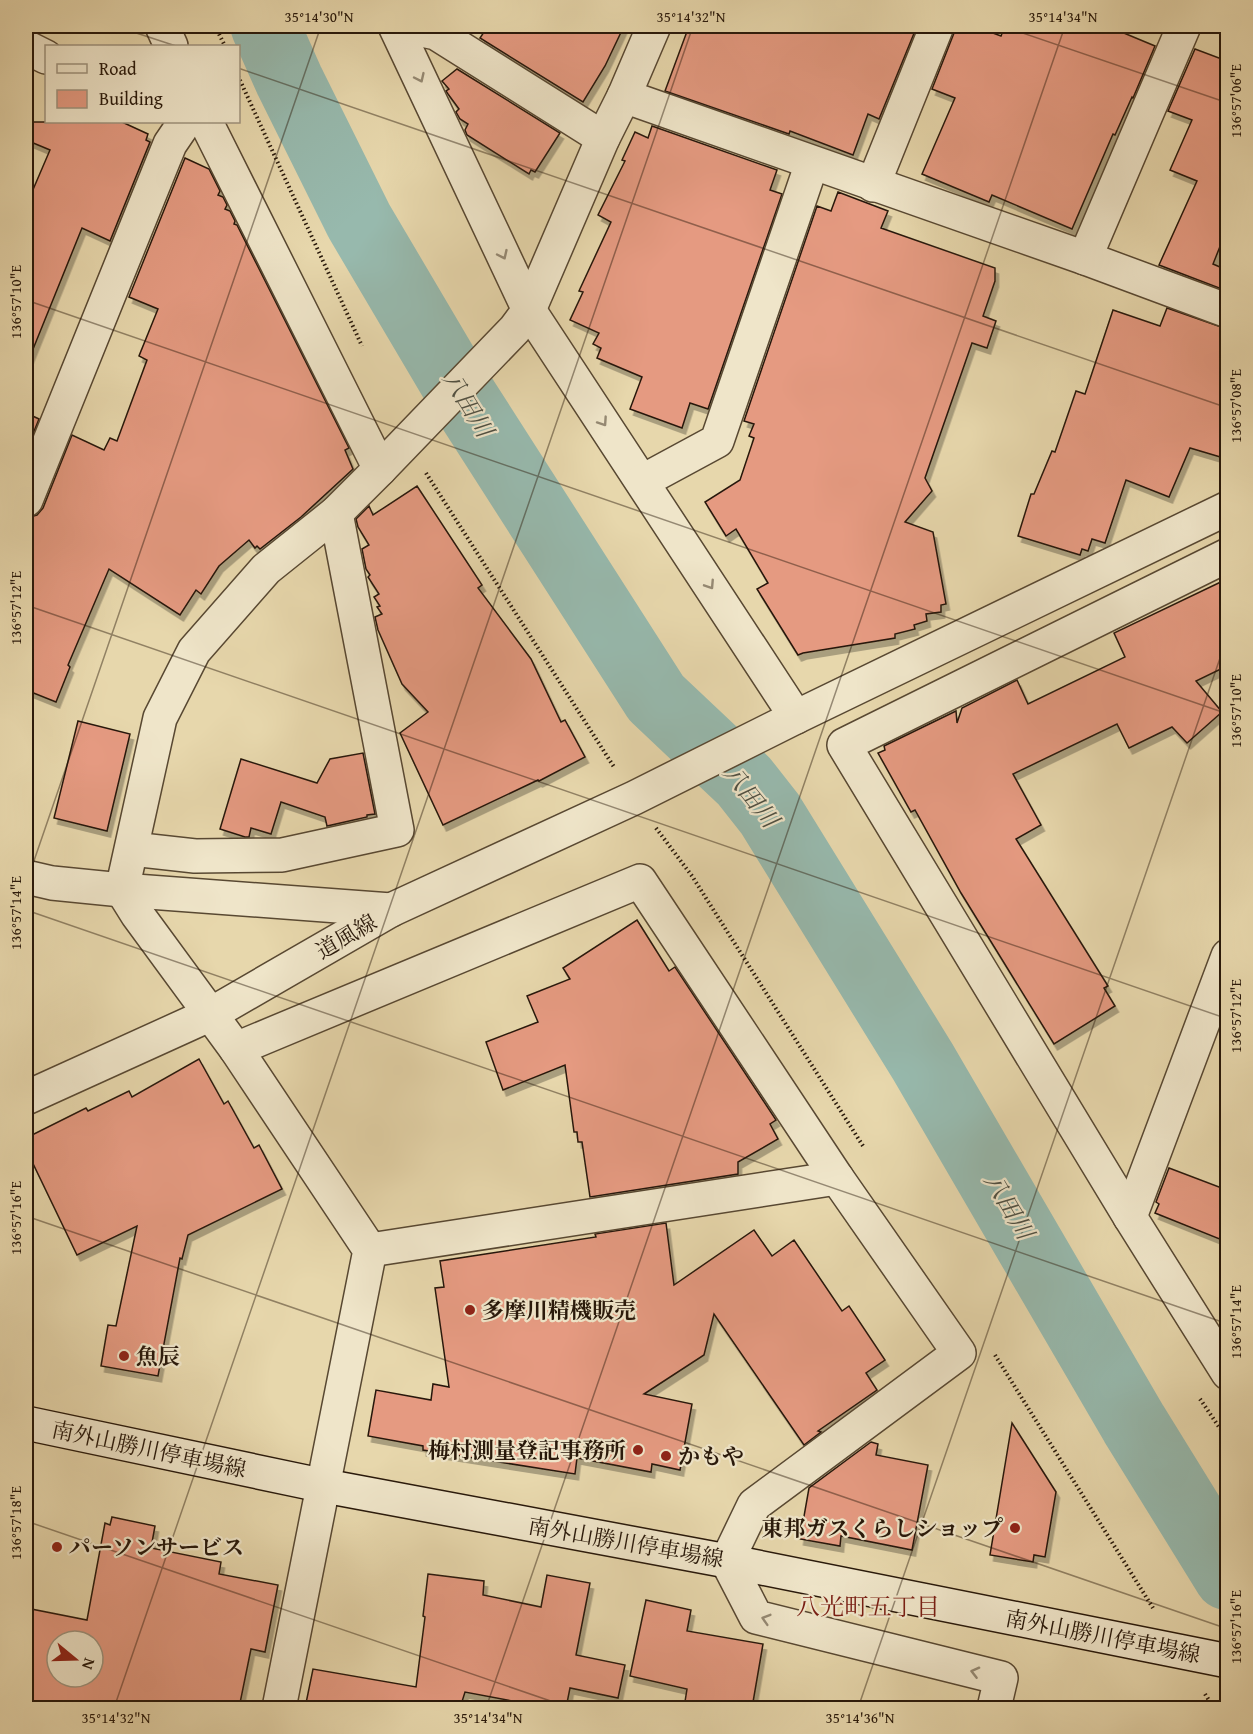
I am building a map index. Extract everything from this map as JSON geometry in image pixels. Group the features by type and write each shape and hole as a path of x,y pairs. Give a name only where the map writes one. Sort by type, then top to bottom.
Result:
{"street":[{"path":"162,26 171,45"},
{"path":"395,26 522,320 643,481 796,717"},
{"path":"403,26 436,33 603,138"},
{"path":"279,1708 370,1251 236,1049 122,890 160,718 194,651 266,568 336,513 522,320 654,26"},
{"path":"873,184 937,26"},
{"path":"1085,258 1184,26"},
{"path":"26,47 45,56"},
{"path":"624,96 1085,258 1227,311"},
{"path":"26,500 170,144 184,123"},
{"path":"207,123 380,469"},
{"path":"643,481 717,441 812,163"},
{"name":"道風線","path":"26,1098 211,1014 391,910 634,798 1227,508"},
{"path":"132,849 195,856 282,855 397,830 336,513"},
{"path":"1227,555 844,745 1227,1372"},
{"path":"26,877 52,883 122,890 391,910"},
{"path":"236,1049 640,881 837,1178 959,1353 754,1505 727,1561 756,1617 1001,1678 994,1708"},
{"path":"1130,1216 1227,956"},
{"path":"370,1251 837,1178"},
{"name":"南外山勝川停車場線","path":"26,1423 325,1486 727,1561 1227,1661"}],"path":[{"path":"215,26 224,45"},
{"path":"240,80 366,356"},
{"path":"406,441 634,798 692,876 865,1150"},
{"path":"993,1352 1184,1653 1214,1708"}],"building":[{"path":"488,26 624,26 605,66 583,102 480,38"},
{"path":"689,26 917,26 879,119 868,114 853,155 790,131 789,134 665,91"},
{"path":"955,26 974,26 1001,36 1005,26 1107,26 1155,46 1133,98 1115,135 1113,134 1072,229 992,195 989,202 922,174 955,98 932,89"},
{"path":"1195,49 1227,61 1227,229 1213,264 1227,270 1227,291 1159,265 1197,181 1170,170 1192,120 1168,111"},
{"path":"457,69 560,133 535,172 531,170 529,174 467,135 465,130 468,124 460,119 456,112 459,109 446,91 449,89 442,81"},
{"path":"26,122 124,123 148,134 146,140 150,142 110,241 82,228 27,364 26,206 50,150 26,140"},
{"path":"652,126 777,170 770,190 782,194 708,409 690,403 682,428 630,409 642,377 597,358 601,348 593,344 599,333 570,320 583,292 579,291 611,222 598,215 625,161 622,160 635,132 648,138"},
{"path":"185,158 209,169 220,191 218,195 223,197 227,205 225,209 230,211 235,221 234,224 237,225 349,448 345,450 353,469 301,517 260,549 257,546 255,548 249,540 219,566 201,594 196,590 180,615 109,569 68,665 70,667 56,702 26,690 26,518 37,515 43,508 72,435 104,450 110,438 117,441 147,360 139,356 158,309 129,297"},
{"path":"838,192 888,211 881,228 995,268 995,281 983,316 996,321 987,348 972,343 925,478 932,491 905,522 933,532 946,604 941,605 941,612 926,614 927,621 914,625 915,629 895,634 895,638 798,655 757,589 768,583 736,529 726,536 705,502 740,480 754,438 749,436 754,424 744,421 817,206 831,211"},
{"path":"1167,308 1227,329 1227,459 1190,448 1169,497 1126,480 1105,543 1092,539 1088,551 1082,549 1080,555 1018,536 1031,494 1034,494 1052,451 1055,452 1076,391 1085,394 1113,310 1160,326"},
{"path":"26,413 39,419 26,451"},
{"path":"417,486 482,585 478,588 531,659 561,722 565,720 585,757 443,825 400,733 428,712 402,684 378,630 375,617 382,614 374,597 379,594 368,577 370,575 366,569 362,549 369,545 356,519 369,506 373,515"},
{"path":"1227,579 1227,666 1196,681 1222,712 1187,743 1172,727 1129,748 1117,724 1013,774 1041,825 1016,839 1108,986 1104,988 1115,1006 1054,1044 961,893 915,810 911,812 878,753 885,750 884,746 956,711 957,723 962,708 1017,680 1028,704 1125,657 1114,633"},
{"path":"78,721 130,734 107,831 54,818"},
{"path":"363,753 375,814 327,826 325,817 281,802 271,834 251,828 249,837 245,837 220,829 241,759 317,783 330,759"},
{"path":"637,920 669,971 675,967 776,1120 770,1124 778,1139 738,1162 738,1174 590,1197 582,1142 578,1142 577,1132 574,1132 565,1065 503,1090 486,1042 538,1022 527,996 570,979 563,968"},
{"path":"199,1059 224,1104 228,1101 254,1148 259,1145 282,1189 188,1235 182,1259 180,1258 158,1376 101,1366 108,1325 116,1326 137,1226 77,1255 26,1149 26,1138 86,1108 88,1111 129,1091 132,1097"},
{"path":"1169,1168 1227,1190 1227,1242 1155,1213 1159,1204 1156,1202"},
{"path":"666,1223 674,1285 754,1230 772,1256 794,1240 842,1311 849,1306 885,1360 866,1373 877,1390 818,1431 821,1432 804,1445 714,1314 704,1355 644,1394 692,1404 680,1470 652,1464 651,1472 577,1458 575,1474 423,1450 423,1446 368,1436 376,1390 431,1400 433,1384 449,1387 435,1288 444,1287 440,1261 596,1237 595,1234"},
{"path":"1012,1423 1056,1492 1045,1557 1034,1555 1033,1562 990,1555"},
{"path":"871,1442 878,1444 876,1455 928,1465 912,1550 841,1536 840,1546 800,1539 809,1488"},
{"path":"112,1517 155,1526 151,1548 221,1562 219,1574 278,1585 265,1652 251,1649 239,1708 26,1708 26,1608 87,1620 105,1523 110,1525"},
{"path":"428,1574 484,1581 483,1595 541,1607 547,1575 590,1583 576,1655 625,1665 618,1698 570,1688 566,1708 549,1708 465,1692 460,1708 305,1708 313,1669 416,1687"},
{"path":"646,1600 691,1610 687,1631 763,1644 752,1708 684,1708 687,1689 630,1676"}],"waterway":[{"name":"八田川","path":"265,26 289,80 359,221 460,392 656,698 744,781 770,814 923,1062 1134,1424 1228,1576"}],"place":[{"name":"多摩川精機販売","path":"470,1310"},
{"name":"魚辰","path":"124,1356"},
{"name":"梅村測量登記事務所","path":"638,1450"},
{"name":"かもや","path":"666,1456"},
{"name":"東邦ガスくらしショップ","path":"1015,1528"},
{"name":"パーソンサービス","path":"57,1547"}],"district":[{"name":"八光町五丁目","path":"868,1606"}]}
